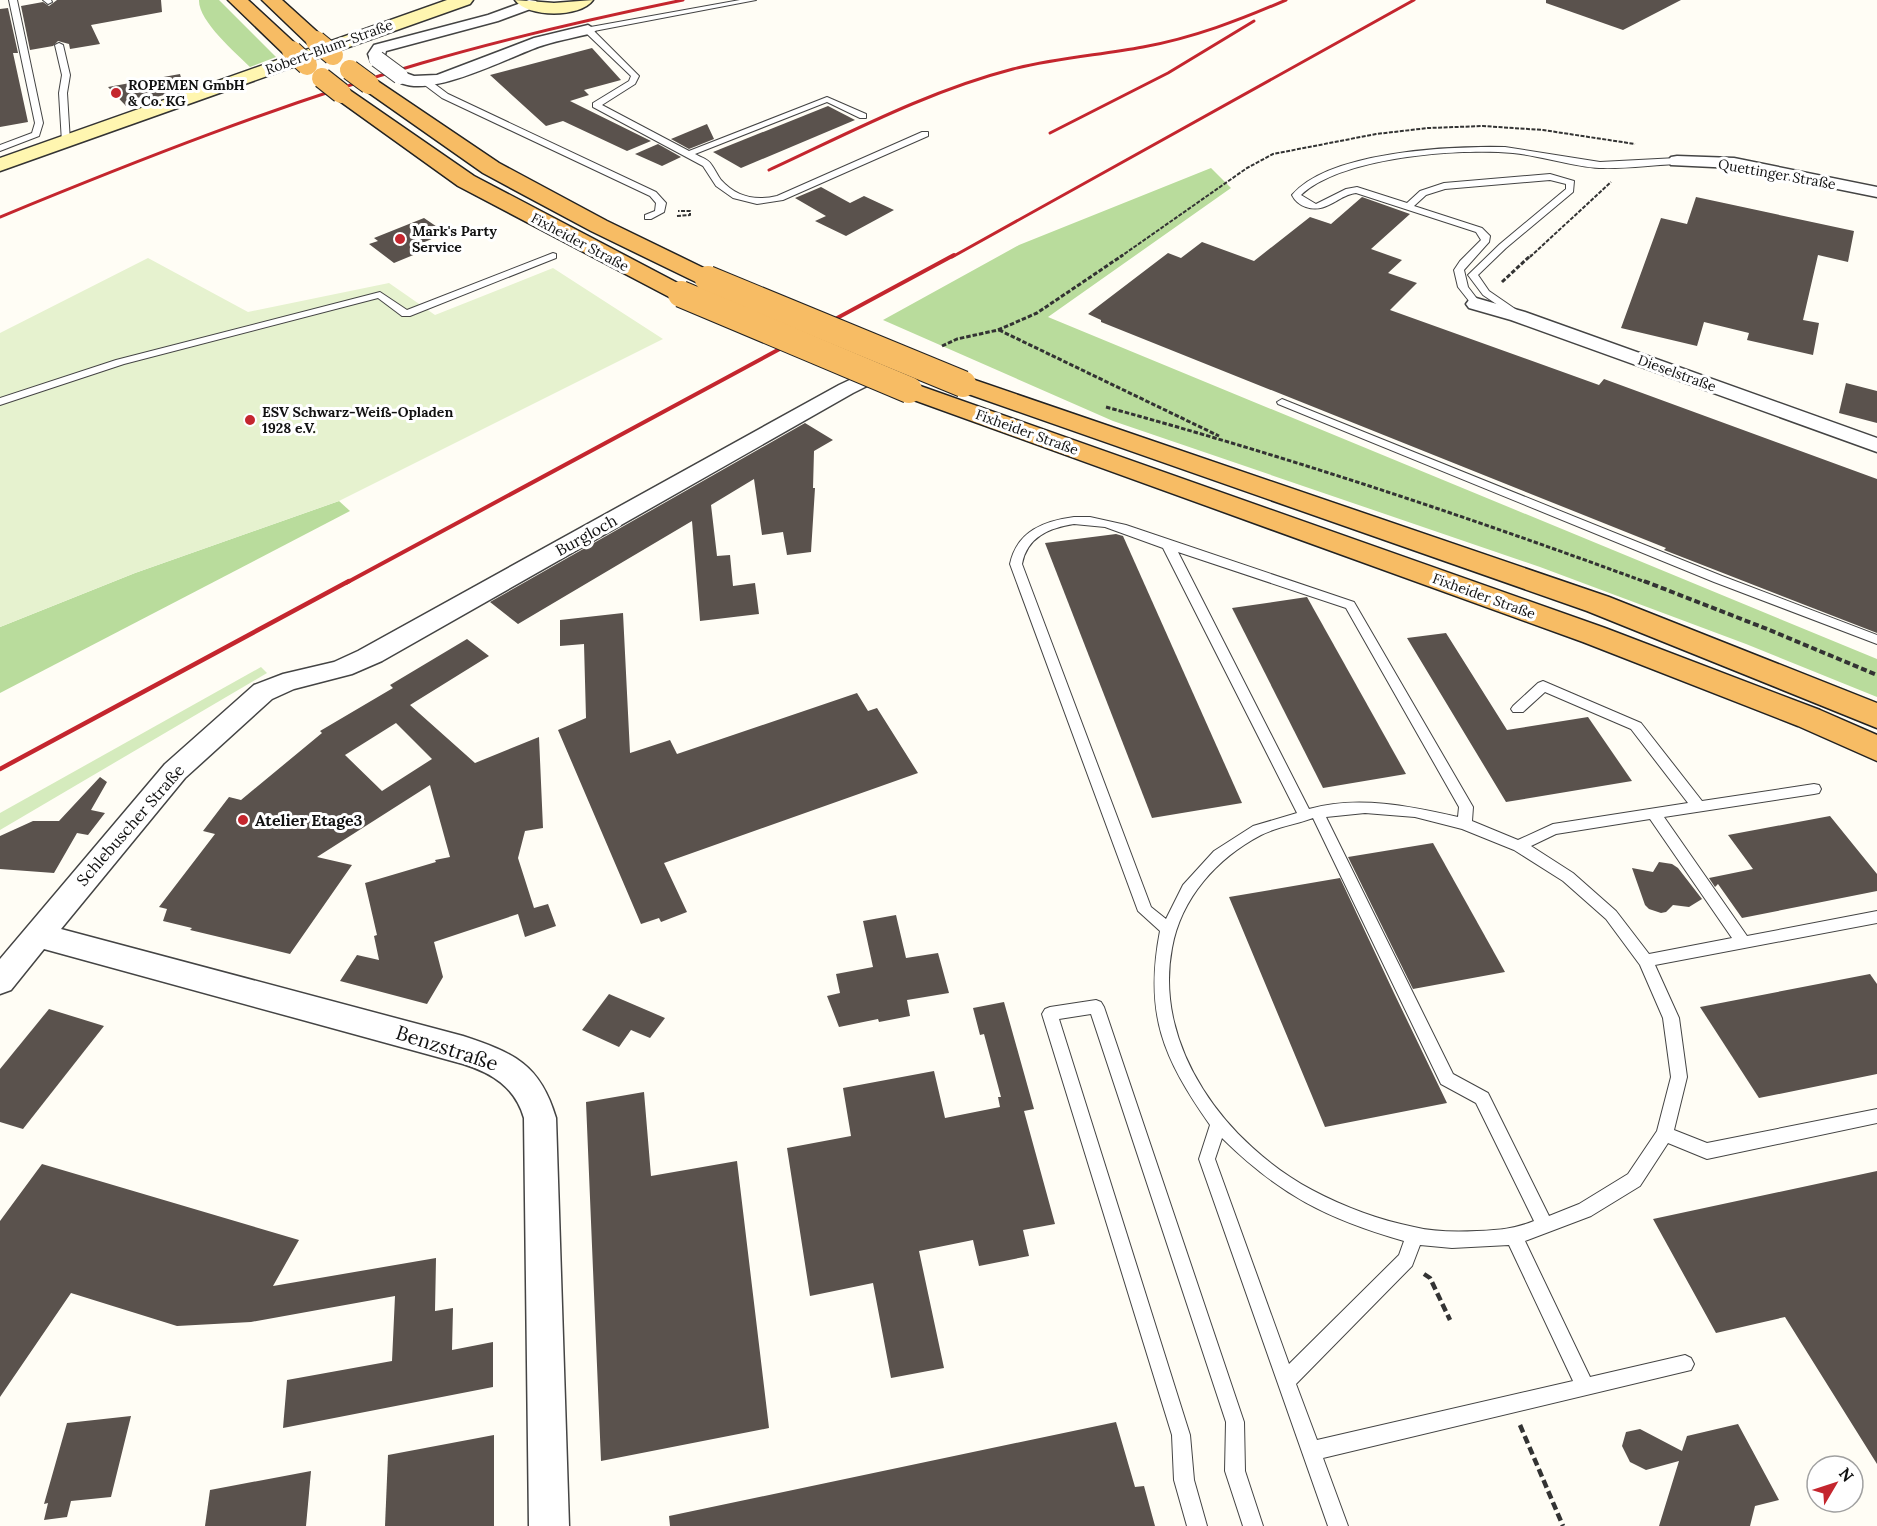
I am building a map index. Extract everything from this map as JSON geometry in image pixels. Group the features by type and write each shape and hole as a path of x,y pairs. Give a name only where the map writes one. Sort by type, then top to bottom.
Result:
{"highway":[{"name":"Fixheider Straße","path":"237,0 322,78 466,181 681,294 909,390 1594,635 1809,718 1877,749"},
{"name":"Fixheider Straße","path":"271,0 350,70 491,168 599,226 708,279 963,384 1598,604 1877,716"}],"main road":[{"path":"528,2 542,8 552,8 604,0"},
{"name":"Robert-Blum-Straße","path":"0,165 459,1"}],"street":[{"name":"Robert-Blum-Straße","path":"528,2 493,18 380,48 376,54 377,59 404,79 440,81 539,41 588,30"},
{"name":"Quettinger Straße","path":"1677,161 1734,163 1877,192"},
{"name":"Dieselstraße","path":"1481,299 1518,316 1877,444"},
{"name":"Burgloch","path":"274,685 346,667 390,645 846,389 891,367"},
{"name":"Schlebuscher Straße","path":"0,981 175,771 206,741 274,685"},
{"name":"Benzstraße","path":"37,935 463,1050 503,1064 524,1083 536,1102 540,1118 549,1526"}],"lane":[{"path":"0,148 36,134 39,123 14,0"},
{"name":"Robert-Blum-Straße","path":"588,30 752,0"},
{"path":"588,30 635,76 632,82 596,105 707,164 711,175 725,191 743,200 756,203 780,198 925,134"},
{"path":"59,45 66,75 63,93 66,142"},
{"name":"Robert-Blum-Straße","path":"425,81 445,96 653,194 661,203 659,212 648,217"},
{"path":"688,154 826,99 862,116"},
{"path":"1481,299 1463,287 1459,270 1463,263 1484,244 1485,236 1473,227 1357,190 1345,192 1325,205 1302,202 1296,195 1304,186 1334,172 1431,151 1458,148 1508,150 1600,166 1677,161"},
{"path":"1408,206 1423,193 1444,186 1550,177 1571,183 1570,190 1473,275 1481,299"},
{"path":"0,402 120,362 380,295 406,314 554,256"},
{"path":"1282,402 1718,579 1877,640"},
{"path":"1168,929 1145,911 1016,564 1019,548 1031,535 1069,519 1094,520 1350,605 1466,807 1465,824"},
{"path":"1168,545 1311,813 1447,1080 1482,1098 1545,1225"},
{"path":"1518,709 1543,686 1636,726 1699,807"},
{"path":"1519,846 1553,829 1814,789"},
{"path":"1365,808 1415,812 1465,824 1519,846 1568,877 1603,908 1646,961 1671,1018 1678,1077 1665,1134 1634,1180 1585,1210 1514,1238 1452,1240 1415,1236 1359,1220 1305,1195 1258,1162 1219,1124 1191,1085 1172,1044 1162,1004 1161,965 1168,929 1188,888 1219,855 1258,830 1311,813 1365,808"},
{"path":"1654,813 1743,942"},
{"path":"1646,961 1877,917"},
{"path":"1197,1526 1184,1480 1180,1435 1050,1014 1096,1007 1235,1422 1234,1471 1253,1526"},
{"path":"1665,1134 1707,1151 1877,1116"},
{"path":"1219,1124 1207,1159 1338,1526"},
{"path":"1287,1380 1406,1260 1415,1236"},
{"path":"1514,1238 1585,1388"},
{"path":"1312,1451 1685,1364"}],"path":[{"path":"1258,161 1037,313 998,330 1232,442 1581,556 1809,645 1877,675"},
{"path":"1481,299 1631,163"},
{"path":"1406,1260 1430,1278 1450,1320"},
{"path":"1511,1405 1563,1526"}],"green space":[{"path":"199,0 219,0 276,57 250,67 211,27 200,8"},
{"path":"1211,168 1231,188 1048,317 1877,659 1877,697 1746,644 1540,567 1113,421 883,320 1019,245"},
{"name":"ESV Schwarz-Weiß-Opladen 1928 e.V.","path":"148,258 248,312 389,283 435,315 553,268 663,339 339,501 135,573 0,627 0,333"},
{"path":"339,501 350,511 0,693 0,627 135,573"},
{"path":"261,667 267,673 0,830 0,813"}],"building":[{"path":"57,0 161,0 162,12 91,25 100,44 70,49 69,44 58,41 53,46 30,50 21,6 43,2 49,6"},
{"path":"1546,0 1681,0 1623,30 1546,3"},
{"path":"8,8 18,53 13,53 28,122 0,127 0,9"},
{"path":"592,48 621,80 584,90 589,95 570,101 651,141 627,151 563,121 546,126 490,75"},
{"path":"180,74 184,89 126,106 108,87"},
{"path":"828,106 855,120 741,168 713,152"},
{"path":"707,124 714,139 689,149 671,139"},
{"path":"658,144 681,157 662,166 635,154"},
{"path":"821,187 850,203 864,196 894,210 846,236 815,221 826,216 795,198"},
{"path":"1362,197 1410,214 1371,249 1402,260 1388,273 1417,283 1390,310 1599,385 1604,379 1877,479 1877,633 1664,550 1666,548 1101,322 1088,314 1168,253 1181,258 1202,242 1254,261 1310,217 1331,224"},
{"path":"1696,197 1854,231 1848,262 1818,255 1803,320 1819,323 1813,355 1747,340 1749,333 1704,322 1697,346 1621,328 1661,218 1687,224"},
{"name":"Mark's Party Service","path":"424,218 446,233 415,246 423,251 394,263 369,244 378,241 374,238"},
{"path":"1846,383 1877,391 1877,423 1839,413"},
{"path":"805,423 833,440 814,451 813,488 815,488 811,552 787,555 783,532 762,535 754,479 711,505 717,556 730,555 733,586 755,583 759,614 700,621 692,521 518,624 490,602"},
{"path":"1116,534 1123,536 1242,803 1152,818 1045,543"},
{"path":"1307,597 1406,774 1323,788 1232,608"},
{"path":"623,613 630,753 670,740 677,754 857,693 868,711 877,708 918,773 664,863 687,912 661,922 659,918 641,924 558,730 586,718 584,644 560,646 560,620"},
{"path":"1446,633 1507,730 1588,717 1632,781 1506,802 1407,638"},
{"path":"467,639 489,656 410,705 475,763 539,737 543,828 525,831 518,858 534,908 548,904 556,926 525,937 518,914 434,942 443,977 427,1004 340,981 357,955 379,960 374,936 377,935 365,883 450,857 430,785 317,857 352,865 290,954 190,930 192,928 163,921 167,909 159,907 215,834 203,831 229,797 241,800 322,733 320,731 393,688 390,685","holes":["396,723 432,759 382,791 345,755"]},
{"path":"100,777 107,782 91,810 105,813 88,835 77,833 54,873 0,869 0,836 33,821 59,821"},
{"path":"1830,816 1877,874 1877,891 1742,918 1718,884 1715,887 1709,878 1753,869 1728,835"},
{"path":"1433,843 1505,972 1413,989 1348,857"},
{"path":"1659,862 1672,864 1678,868 1702,899 1689,907 1673,905 1666,912 1661,913 1649,909 1645,905 1632,868 1653,872"},
{"path":"1340,878 1447,1103 1325,1127 1229,897"},
{"path":"896,915 906,958 938,953 949,993 907,1000 910,1016 879,1022 878,1019 839,1027 827,996 840,993 836,974 873,967 863,921"},
{"path":"1870,974 1877,984 1877,1074 1759,1098 1700,1007"},
{"path":"609,994 665,1018 650,1038 631,1030 619,1047 582,1030"},
{"path":"1004,1002 1034,1109 1024,1111 1055,1224 1023,1230 1029,1256 979,1266 973,1240 919,1251 944,1368 891,1378 873,1283 810,1296 787,1148 851,1136 843,1088 934,1071 945,1118 1000,1107 998,1097 1001,1097 984,1034 980,1035 973,1008"},
{"path":"49,1009 104,1026 23,1129 0,1122 0,1069"},
{"path":"644,1092 651,1176 737,1161 769,1428 601,1461 586,1102"},
{"path":"42,1164 299,1240 273,1286 436,1258 435,1311 453,1308 452,1350 493,1342 493,1387 283,1428 287,1380 392,1361 395,1296 251,1322 177,1326 71,1293 0,1397 0,1221"},
{"path":"1877,1171 1877,1464 1785,1317 1716,1333 1653,1219"},
{"path":"131,1416 111,1497 71,1501 67,1517 44,1520 48,1503 44,1504 67,1423"},
{"path":"1116,1422 1135,1487 1144,1486 1155,1526 670,1526 669,1516"},
{"path":"1738,1424 1779,1500 1755,1506 1750,1526 1659,1526 1679,1461 1646,1470 1630,1462 1622,1446 1626,1432 1640,1429 1682,1451 1687,1436"},
{"path":"494,1435 494,1526 385,1526 388,1455"},
{"path":"311,1471 306,1526 205,1526 210,1490"}],"railway":[{"path":"0,217 209,134 368,79 519,37 683,0"},
{"path":"769,170 889,114 981,78 1029,65 1180,39 1286,0"},
{"path":"952,257 1414,0"},
{"path":"1050,133 1168,73 1254,21"},
{"path":"346,583 954,255"},
{"path":"0,769 349,581"}],"place":[{"name":"ROPEMEN GmbH & Co. KG","path":"116,93"},
{"name":"Mark's Party Service","path":"400,239"},
{"name":"ESV Schwarz-Weiß-Opladen 1928 e.V.","path":"250,420"},
{"name":"Atelier Etage3","path":"243,820"}]}
